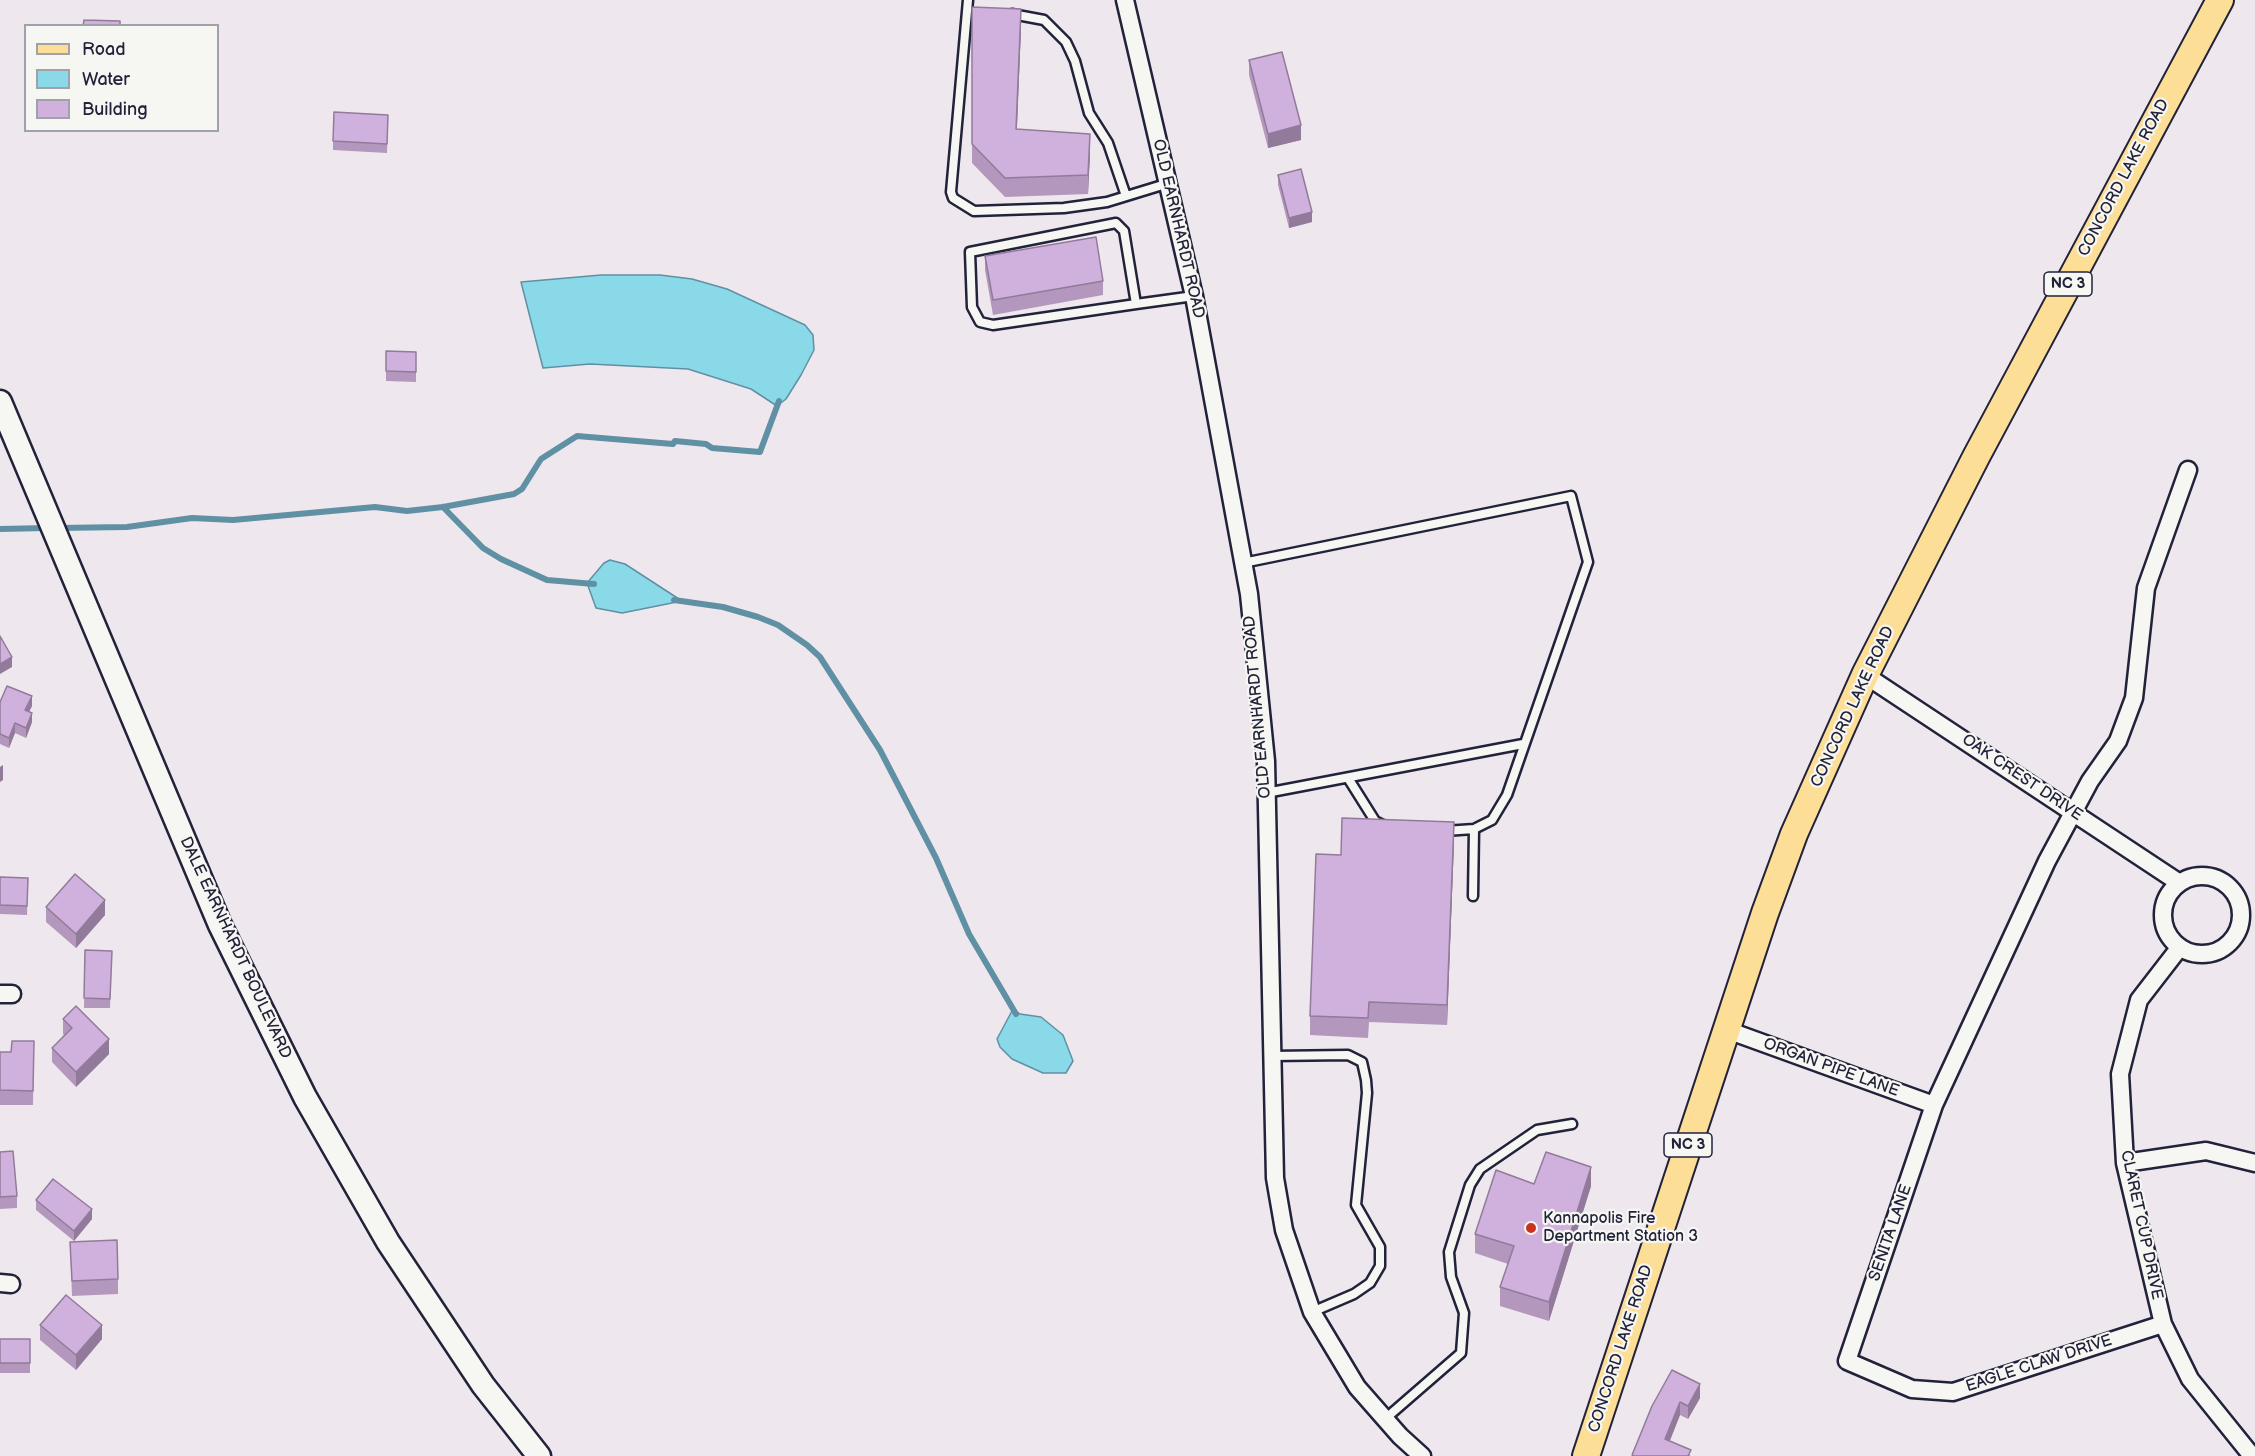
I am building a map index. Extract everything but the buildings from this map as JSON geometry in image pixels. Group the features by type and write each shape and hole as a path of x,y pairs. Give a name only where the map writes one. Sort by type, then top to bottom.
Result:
{"main road":[{"name":"CONCORD LAKE ROAD","path":"1586,1456 1765,914 1794,834 1865,675 1976,457 2220,0"},
{"name":"DALE EARNHARDT BOULEVARD","path":"0,402 220,925 305,1097 388,1242 483,1385 539,1456"}],"street":[{"name":"OLD EARNHARDT ROAD","path":"1125,0 1194,296 1243,563 1266,760 1275,1178 1289,1247 1312,1312 1357,1387 1422,1456"},
{"name":"SENITA LANE","path":"1847,1361 1934,1106 2032,891 2090,781 2118,741 2134,698 2146,588 2188,470"},
{"name":"OAK CREST DRIVE","path":"1865,675 2178,882"},
{"path":"2204,875 2222,881 2235,894 2240,905 2239,929 2223,948 2199,954 2180,947 2166,932 2162,918 2166,898 2178,882 2191,876 2204,875"},
{"name":"CLARET CUP DRIVE","path":"2180,947 2139,1000 2120,1074 2125,1163 2163,1324 2190,1379 2252,1456"},
{"name":"ORGAN PIPE LANE","path":"1727,1030 1934,1106"},
{"path":"2125,1163 2206,1150 2255,1163"},
{"name":"EAGLE CLAW DRIVE","path":"1847,1361 1912,1389 1953,1392 2163,1324"}],"lane":[{"path":"979,10 968,4 951,192 953,198 975,211 1064,208 1107,202 1169,183"},
{"path":"1002,13 1044,20 1066,42 1075,61 1089,113 1108,143 1126,196"},
{"path":"1136,304 1124,231 1116,223 970,252 972,307 980,322 993,325 1194,296"},
{"path":"1243,563 1571,496 1588,562 1506,795 1492,820 1474,829 1431,831"},
{"path":"1266,793 1523,744"},
{"path":"1348,778 1375,820 1391,829"},
{"path":"1473,896 1474,829"},
{"path":"1272,1056 1348,1055 1362,1062 1366,1080 1367,1093 1356,1205 1380,1247 1380,1266 1370,1283 1354,1294 1312,1312"},
{"path":"1385,1419 1461,1353 1464,1313 1451,1277 1449,1252 1470,1185 1480,1169 1538,1130 1572,1124"}],"water":[{"path":"601,275 660,275 692,279 727,289 805,325 813,335 814,350 786,399 777,406 751,389 688,369 590,364 543,368 521,282"},
{"path":"610,560 625,564 682,601 622,613 596,608 587,583 604,563"},
{"path":"1013,1009 1020,1014 1041,1017 1063,1035 1073,1061 1066,1073 1043,1073 1012,1059 1000,1047 997,1039"}],"waterway":[{"path":"57,528 127,527 192,518 233,520 375,507 407,511 443,507 514,494 522,489 541,459 577,436 673,444 675,441 706,444 712,448 760,452 779,401"},
{"path":"443,507 483,548 501,559 547,580 594,584"},
{"path":"0,529 47,528"},
{"path":"674,600 723,607 758,617 778,625 820,657 880,750 936,858 969,934 1016,1014"}],"place":[{"name":"Kannapolis Fire Department Station 3","path":"1531,1228"}]}
